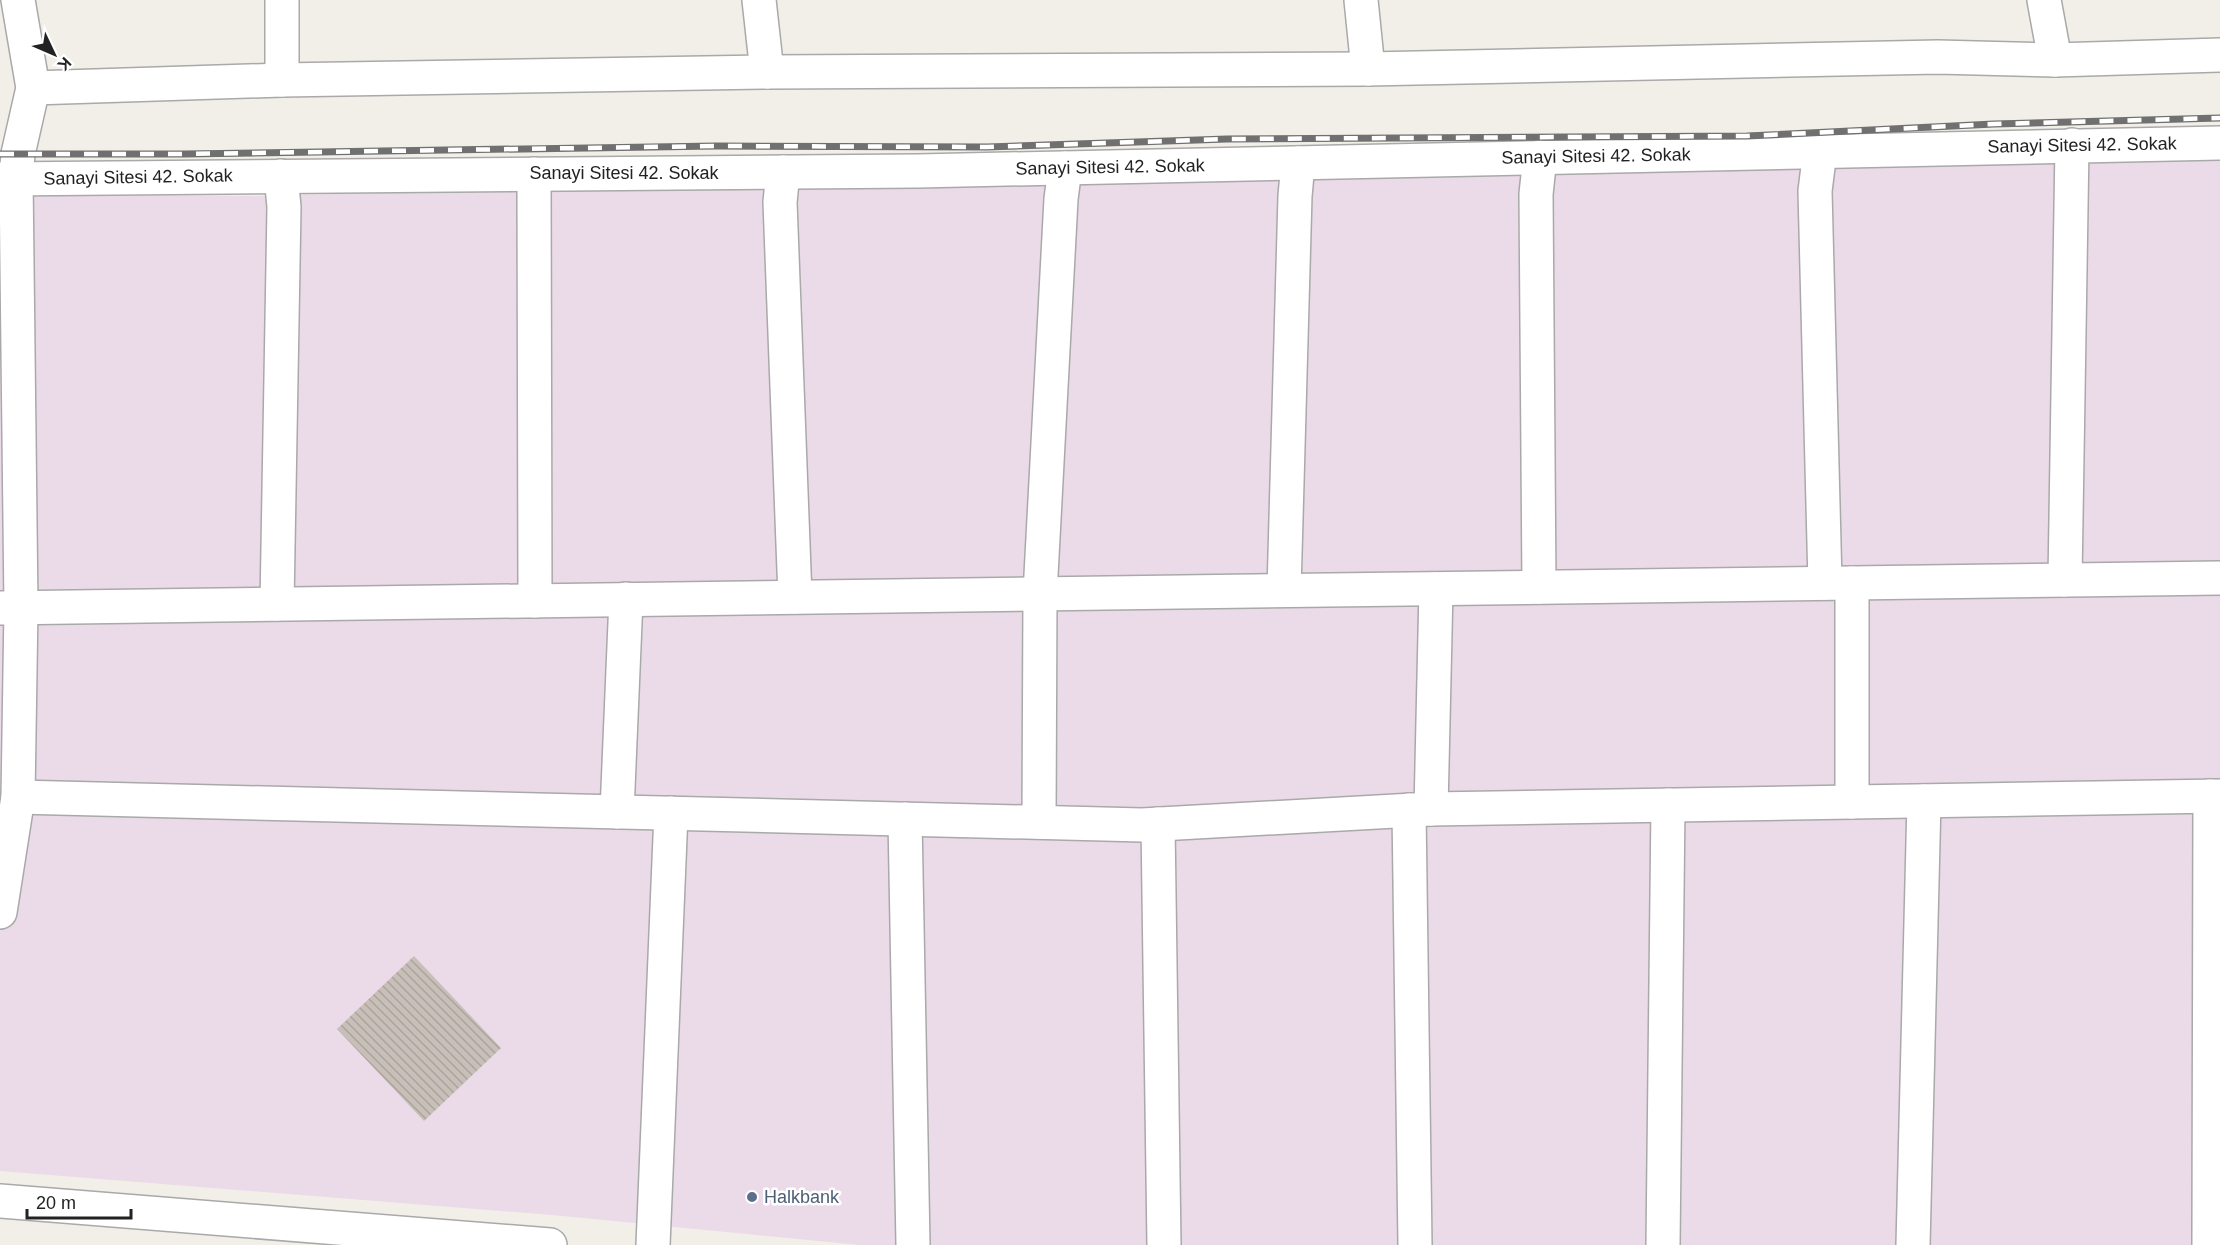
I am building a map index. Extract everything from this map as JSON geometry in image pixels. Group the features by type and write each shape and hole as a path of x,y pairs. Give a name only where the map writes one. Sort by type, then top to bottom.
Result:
{"street":[{"path":"0,912 6,836 18,797 11,608 8,179 18,154 33,88 18,0"},
{"path":"282,0 282,80"},
{"path":"759,0 767,72"},
{"path":"1360,0 1368,69"},
{"path":"2044,0 2055,60"},
{"path":"33,88 282,80 767,72 1368,69 1926,57 2055,60 2220,56"},
{"name":"Sanayi Sitesi 42. Sokak","path":"8,179 1065,168 2220,143"},
{"path":"2065,580 2072,145"},
{"path":"1820,151 1815,191 1852,802"},
{"path":"1539,587 1536,194 1540,157"},
{"path":"1284,590 1295,196 1299,163"},
{"path":"1039,822 1040,594 1061,199 1065,168"},
{"path":"783,172 780,202 795,597"},
{"path":"534,174 535,601"},
{"path":"277,604 284,207 281,176"},
{"path":"11,608 2220,578"},
{"path":"1415,1245 1420,810 1436,589"},
{"path":"617,812 626,599"},
{"path":"18,797 1158,824 1420,810 2215,796 2209,1245"},
{"path":"1913,1245 1924,801"},
{"path":"1663,1245 1668,805"},
{"path":"653,1245 671,813"},
{"path":"905,819 913,1245"},
{"path":"1158,824 1164,1245"},
{"path":"0,1201 550,1245"}],"shaded area":[{"path":"2220,157 2220,1245 859,1245 552,1215 0,1171 0,194 253,196 881,181"}],"building":[{"path":"414,956 501,1048 424,1121 337,1029"}],"railway":[{"path":"0,154 184,154 716,146 987,147 1227,139 1747,136 1994,124 2220,118"}],"place":[{"name":"Halkbank","path":"752,1197"}]}
